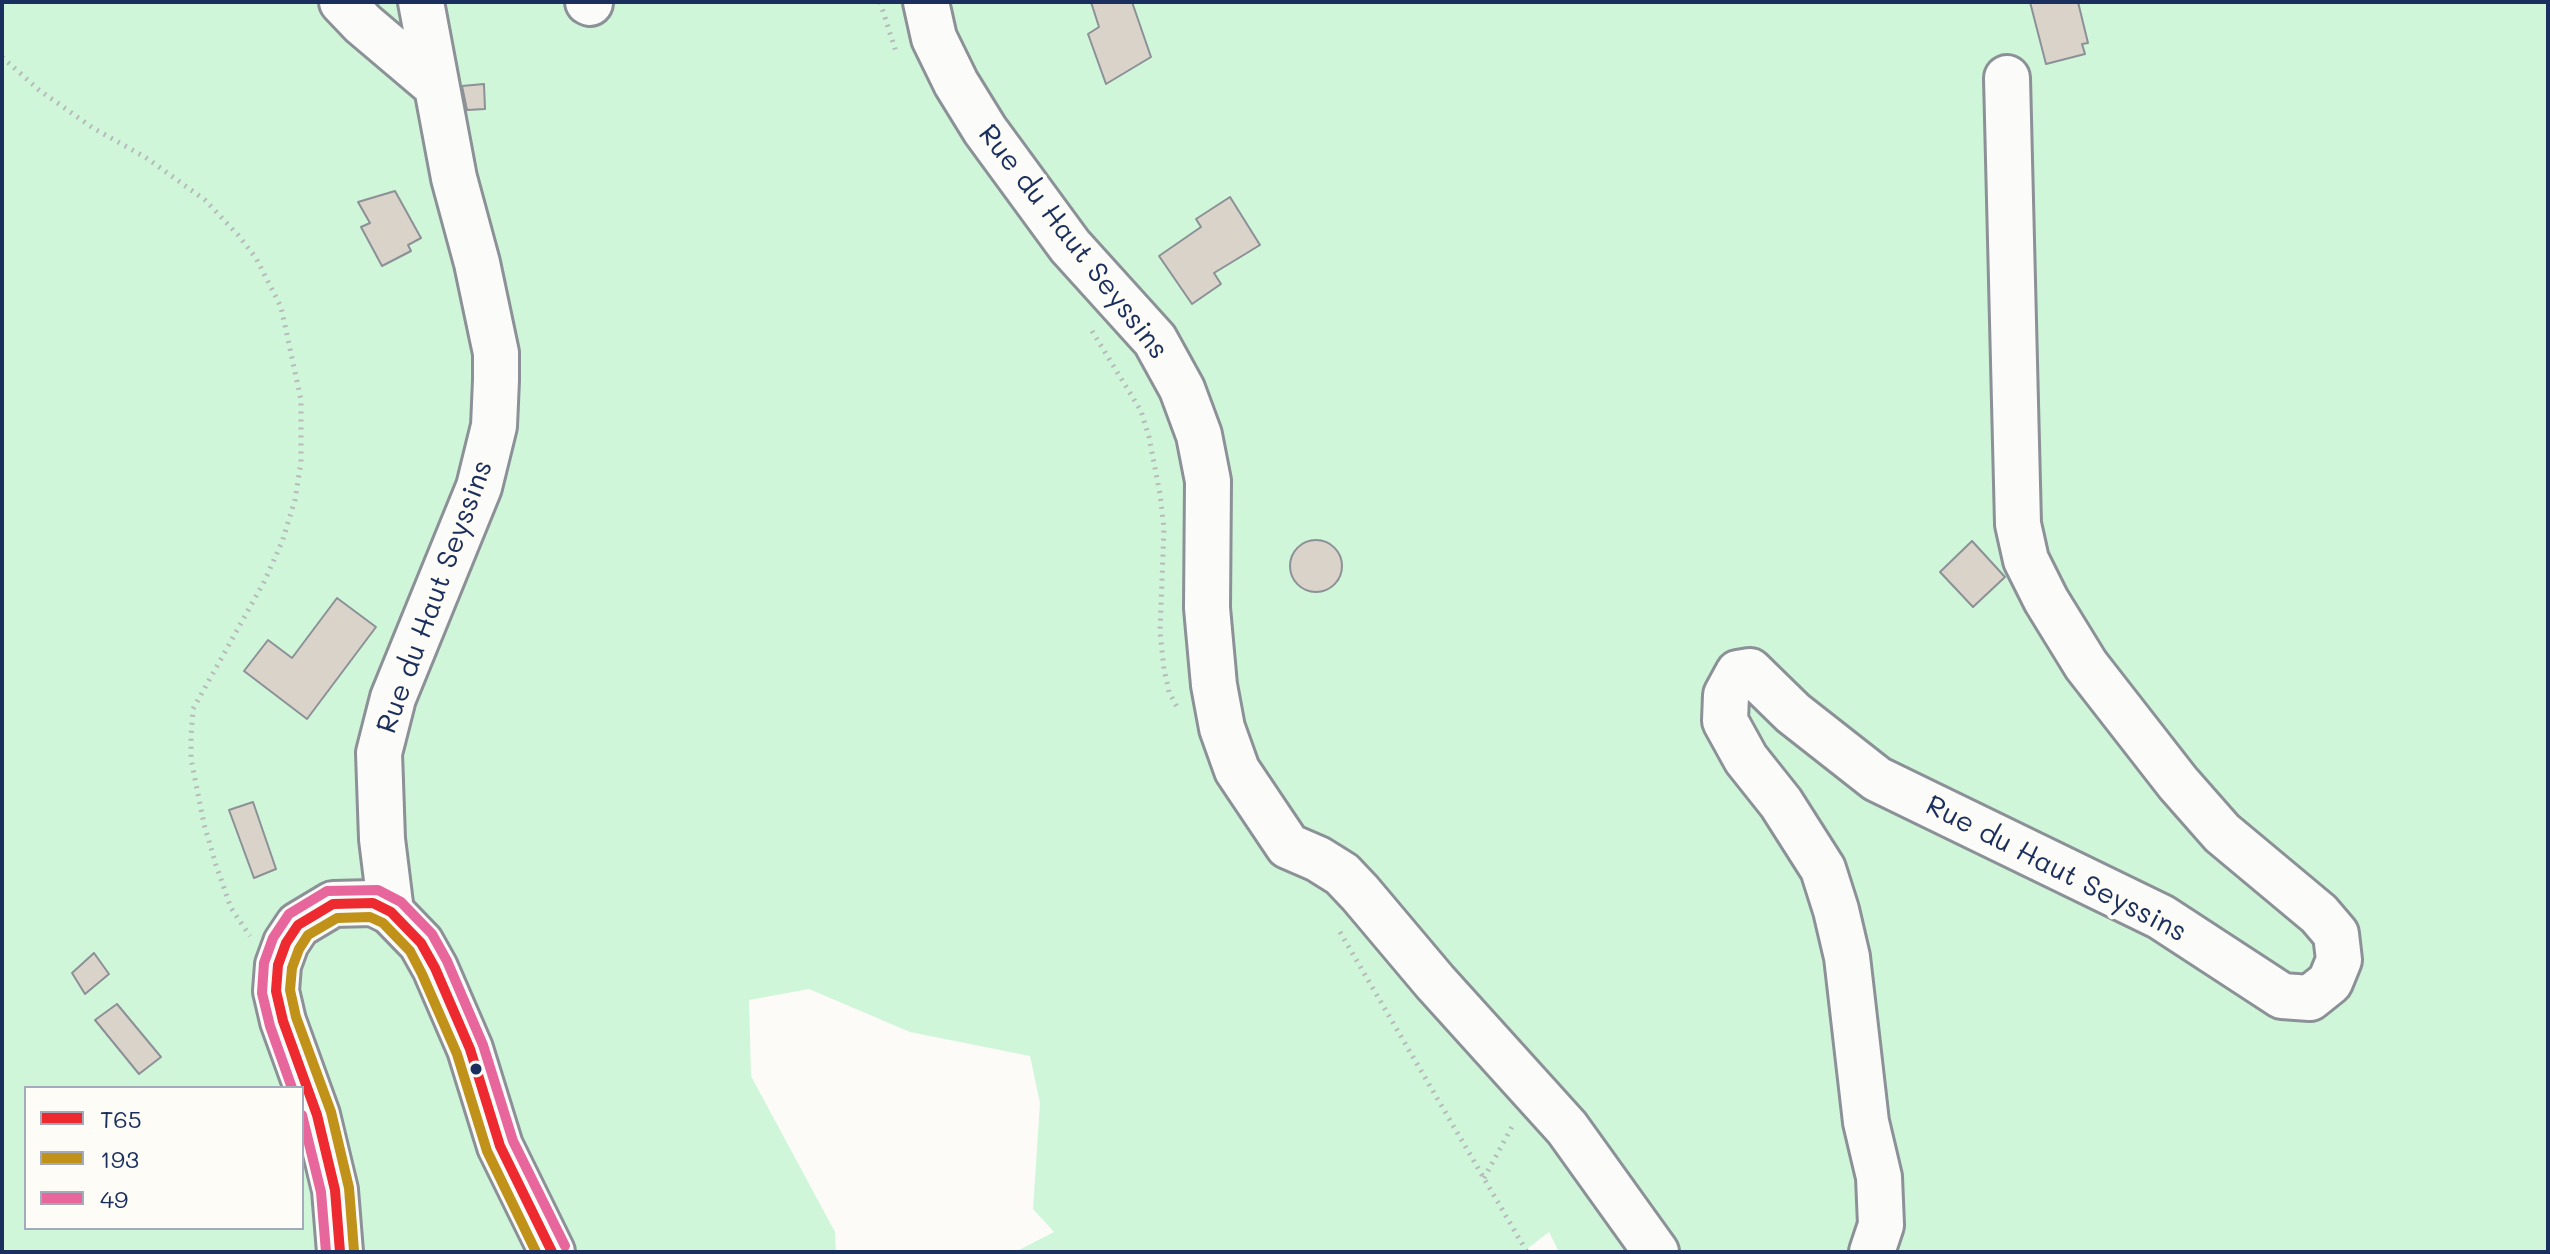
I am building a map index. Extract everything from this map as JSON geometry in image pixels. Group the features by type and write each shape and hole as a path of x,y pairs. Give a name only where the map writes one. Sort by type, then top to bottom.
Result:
{"street":[{"path":"342,2 363,24 435,85"},
{"name":"Rue du Haut Seyssins","path":"391,912 379,810 379,753 393,698 479,487 494,426 496,353 477,263 454,178 421,2"},
{"name":"Rue du Haut Seyssins","path":"926,2 934,38 956,83 985,130 1070,246 1155,340 1182,389 1199,435 1208,481 1207,608 1214,685 1222,728 1237,770 1288,846 1342,874 1527,1083"},
{"name":"Rue du Haut Seyssins","path":"1872,1252 1881,1225 1879,1177 1866,1122 1847,957 1823,869 1781,803 1746,759 1725,721 1726,695 1738,673 1750,671 1793,713 1877,779 2161,917 2282,996 2310,998 2330,982 2339,960 2336,934 2319,914 2222,833 2178,783 2086,665 2046,600 2026,560 2018,524 2007,78"},
{"path":"340,1252 335,1190 317,1115 283,1021 276,991 278,965 286,943 298,925 333,904 373,903 391,912 421,943 435,968 470,1049 500,1146 552,1252"},
{"path":"1527,1083 1596,1165 1656,1252"}],"path":[{"path":"2,57 39,90 205,200 256,258 281,307 301,400 301,462 295,500 282,542 264,582 193,709 191,737 191,759 204,824 231,908 252,938 278,965"},
{"path":"1090,327 1141,411 1149,437 1164,528 1160,632 1169,692"},
{"path":"1334,921 1527,1252"},
{"path":"1484,1179 1511,1131 1527,1083"}],"green space":[{"path":"2,2 2548,2 2548,1252 1559,1252 1549,1232 1523,1252 1015,1252 1054,1232 1033,1209 1040,1103 1030,1056 910,1032 809,989 749,1000 751,1076 835,1232 836,1252 2,1252"}],"building":[{"path":"1091,2 1132,2 1151,57 1106,84 1088,34 1099,27"},
{"path":"2030,2 2078,2 2088,43 2082,44 2085,54 2046,64"},
{"path":"484,84 485,109 467,110 462,86"},
{"path":"395,191 421,238 408,245 411,251 382,266 361,227 370,223 358,202"},
{"path":"1230,197 1260,245 1214,273 1221,284 1192,304 1159,256 1201,227 1196,219"},
{"path":"1316,540 1334,548 1342,566 1334,584 1316,592 1298,584 1290,566 1298,548"},
{"path":"1972,541 2005,577 1973,607 1940,572"},
{"path":"337,598 376,627 307,719 244,671 268,640 292,658"},
{"path":"253,802 276,869 254,878 229,810"},
{"path":"94,953 109,974 85,994 72,973"},
{"path":"117,1004 161,1057 139,1074 95,1020"}],"transit line":[{"name":"49","path":"291,1086 262,993 264,963 273,938 289,914 327,891 378,890 401,902 432,934 447,961 483,1045 513,1141 565,1246"},
{"name":"T65","path":"340,1252 335,1190 317,1115 283,1021 276,991 278,965 286,943 298,925 333,904 373,903 391,912 421,943 435,968 470,1049 500,1146 552,1252"},
{"name":"193","path":"354,1251 349,1188 331,1112 296,1017 290,990 292,968 308,935 337,918 370,917 383,923 410,951 422,974 457,1054 487,1151 536,1252"},
{"name":"49","path":"304,1123 321,1192 326,1252"}]}
